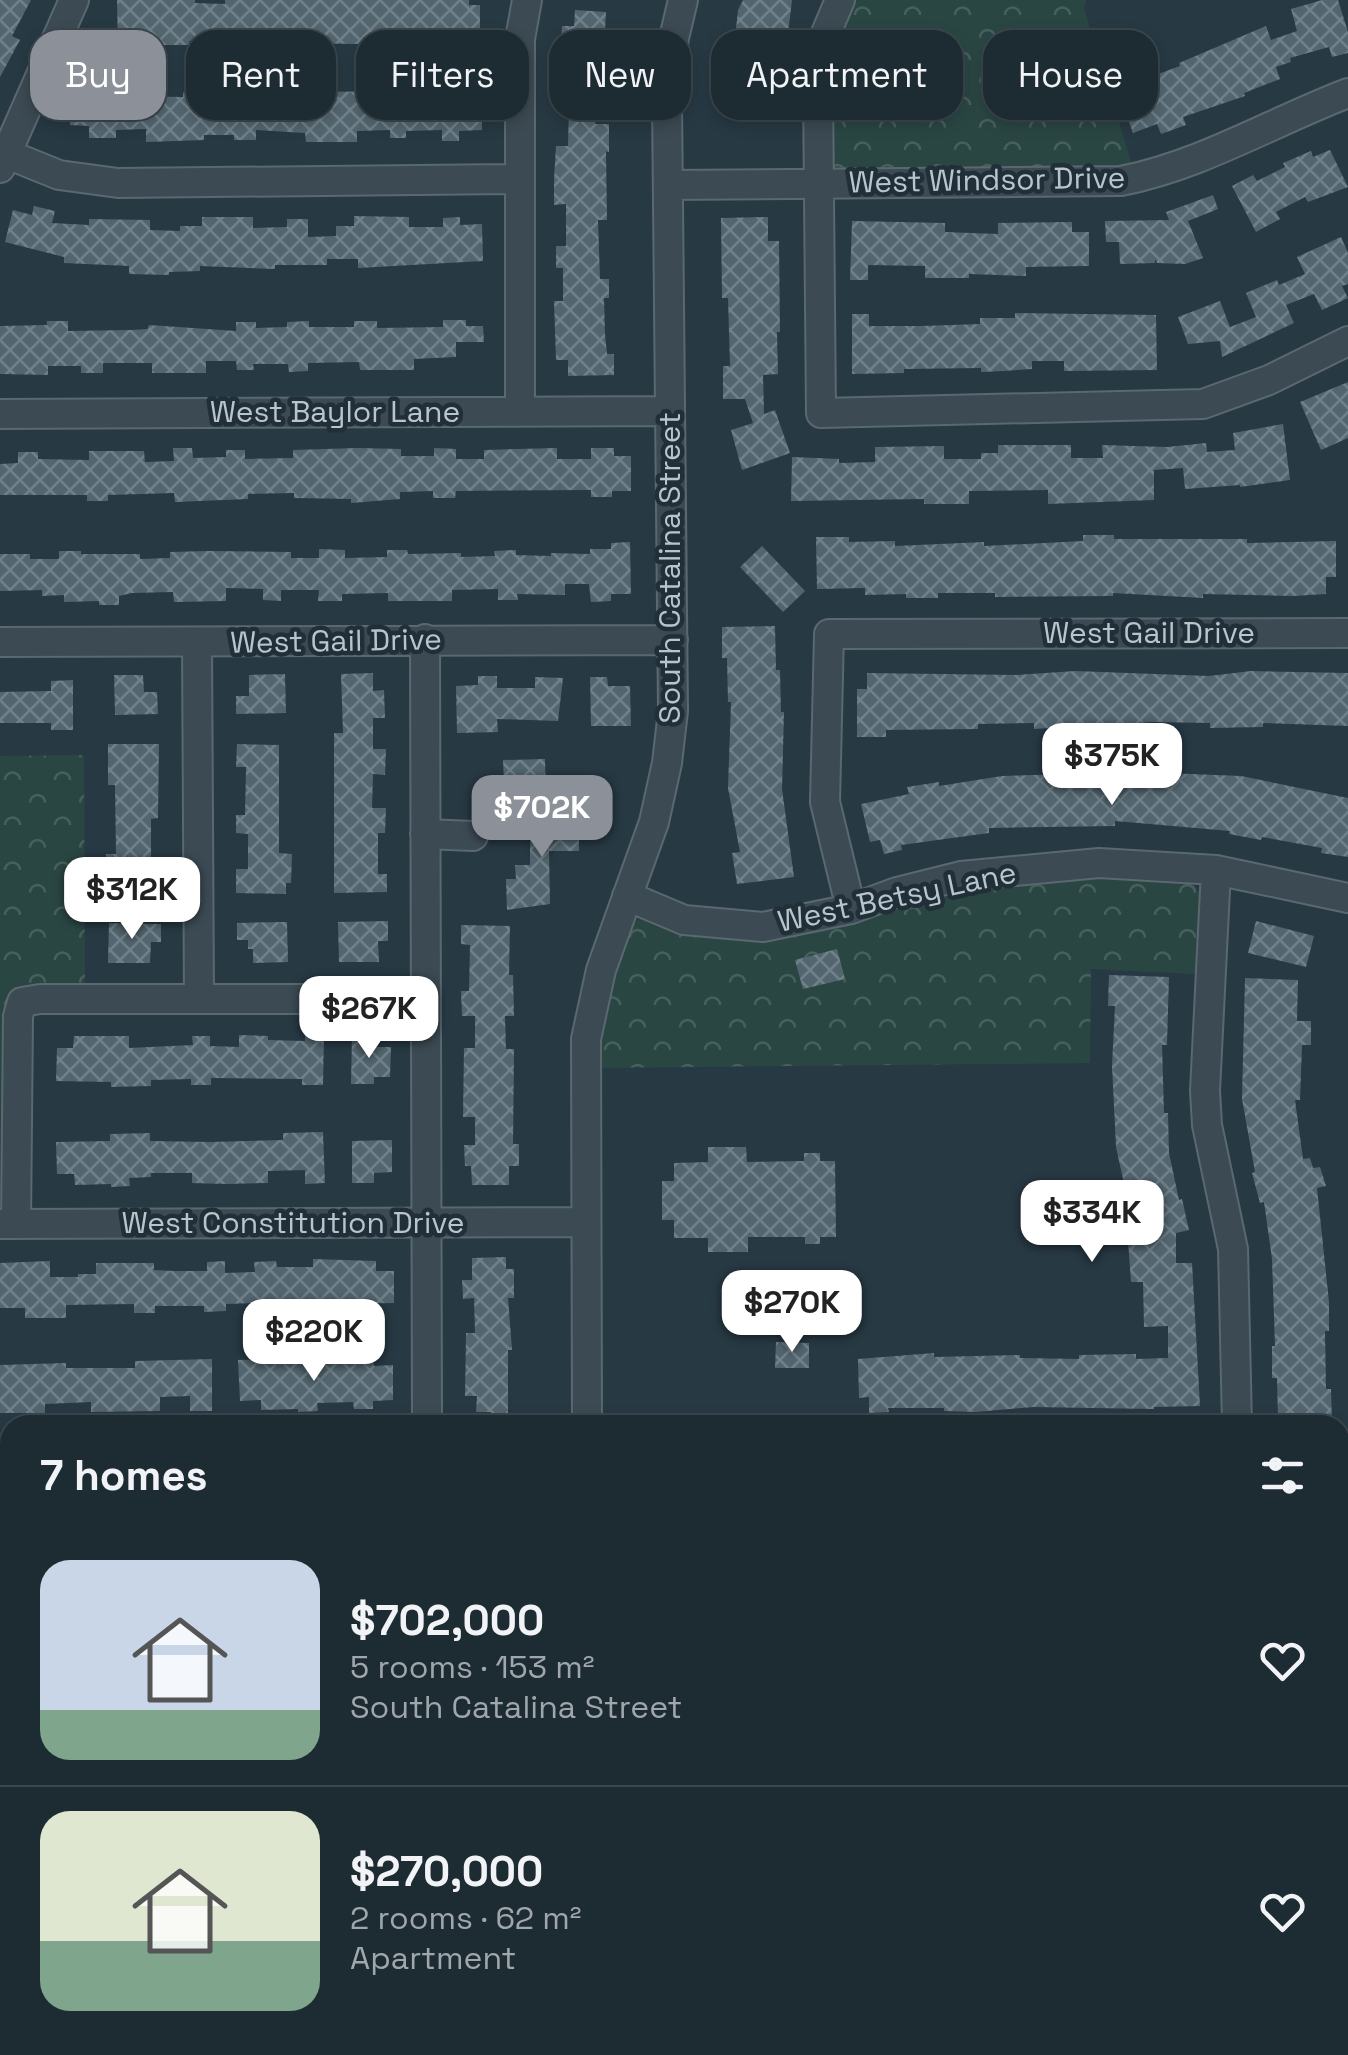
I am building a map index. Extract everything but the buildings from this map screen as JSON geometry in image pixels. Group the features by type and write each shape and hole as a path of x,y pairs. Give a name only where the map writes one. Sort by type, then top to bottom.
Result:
{"street":[{"path":"74,0 4,161 59,175 118,183 518,179"},
{"path":"520,411 520,39 526,0"},
{"name":"South Catalina Street","path":"587,1415 586,1039 602,970 654,822 673,710 669,76 683,0"},
{"path":"840,0 826,33 820,61 822,413 1203,404 1268,380 1348,341"},
{"name":"West Windsor Drive","path":"668,185 1122,181 1212,155 1288,116 1348,93"},
{"name":"West Baylor Lane","path":"0,414 670,411"},
{"name":"West Gail Drive","path":"852,909 825,802 830,634 1348,633"},
{"path":"424,639 427,1415"},
{"name":"West Gail Drive","path":"0,642 673,640"},
{"path":"197,642 199,998"},
{"path":"425,834 474,836"},
{"name":"West Betsy Lane","path":"627,896 684,920 764,927 852,909 961,876 1099,863 1216,870 1348,898"},
{"path":"1216,870 1205,1091 1207,1126 1234,1250 1237,1415"},
{"path":"8,1224 18,1016 22,1002 40,998 426,998"},
{"name":"West Constitution Drive","path":"8,1224 586,1222"}],"green space":[{"path":"854,0 1086,0 1084,9 1090,30 983,30 983,120 1118,120 1133,168 828,175 828,120 963,120 963,30 841,30"},
{"path":"84,755 85,985 28,988 18,992 2,1010 4,1195 0,1203 0,756"},
{"path":"1108,876 1192,881 1201,896 1196,974 1091,969 1090,1063 599,1068 618,964 624,944 641,917 694,930 1041,879"}]}
